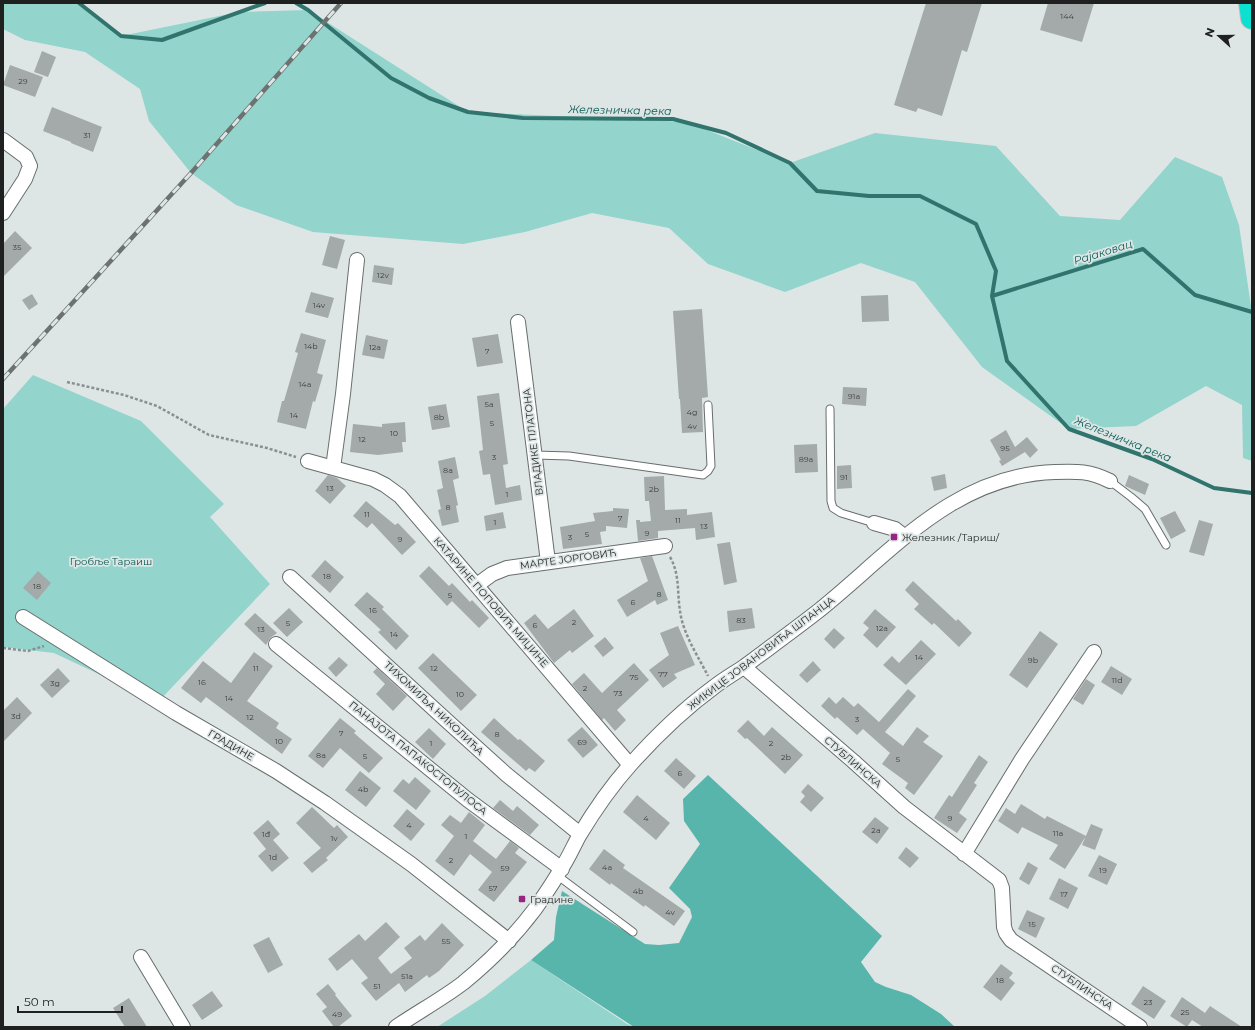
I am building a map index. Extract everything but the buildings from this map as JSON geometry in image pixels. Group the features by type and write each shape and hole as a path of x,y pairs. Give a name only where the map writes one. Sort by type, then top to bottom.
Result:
{"highway":[{"path":"1250,3 1252,18"}],"street":[{"path":"3,140 26,157 30,166 25,179 3,213"},
{"path":"333,468 343,394 356,260"},
{"name":"ВЛАДИКЕ ПЛАТОНА","path":"518,322 548,562"},
{"name":"КАТАРИНЕ ПОПОВИЋ МИЏИНЕ","path":"308,461 372,479 385,485 400,496 630,764"},
{"name":"ЖИКИЦЕ ЈОВАНОВИЋА ШПАНЦА","path":"396,1027 461,984 509,941 560,872 580,834 604,799 630,764 667,726 714,687 744,667 818,611 918,526 958,499 979,488 1034,472 1072,471 1090,473 1110,481"},
{"path":"874,523 895,529 905,537"},
{"name":"МАРТЕ ЈОРГОВИЋ","path":"477,585 492,574 507,568 664,546"},
{"name":"ТИХОМИЉА НИКОЛИЋА","path":"290,577 507,775 580,834"},
{"name":"ГРАДИНЕ","path":"23,617 176,714 276,771 325,803 411,864 509,941"},
{"name":"ПАНАЈОТА ПАПАКОСТОПУЛОСА","path":"276,644 468,800 560,872"},
{"path":"964,854 1022,759 1094,652"},
{"name":"СТУБЛИНСКА","path":"744,667 904,807 996,877 1001,883 1004,927 1011,940 1140,1027"},
{"path":"141,957 183,1027"}],"lane":[{"path":"535,455 569,456 703,474 708,471 711,466 708,405"},
{"path":"830,409 831,501 833,508 841,513 874,523"},
{"path":"1110,481 1145,510 1166,545"},
{"path":"560,872 633,932"}],"path":[{"path":"67,382 124,395 157,406 209,435 266,448 308,461"},
{"path":"664,546 674,563 678,580 680,612 686,631 714,687"},
{"path":"3,648 28,651 60,641"}],"green space":[{"path":"3,3 79,3 121,36 239,12 308,10 468,112 687,122 790,163 875,133 996,146 1060,216 1120,220 1175,157 1222,177 1239,225 1252,313 1252,461 1243,458 1242,405 1206,386 1136,426 1069,429 982,367 915,282 861,263 785,292 708,264 669,228 592,213 525,232 463,244 313,232 236,205 191,173 149,121 140,89 85,52 25,40 3,29"},
{"name":"Гробље Тараиш","path":"33,375 141,421 224,504 210,517 270,584 158,702 54,653 3,647 3,409"},
{"path":"531,960 627,1024 634,1027 437,1027 485,996"}],"shaded area":[{"path":"708,775 882,936 861,962 875,982 911,995 941,1014 955,1027 634,1027 531,960 554,940 556,917 562,891 645,944 659,945 679,943 692,917 690,909 669,888 700,844 684,821 683,799"}],"waterway":[{"name":"Железничка река","path":"79,3 121,36 162,40 265,3"},
{"name":"Железничка река","path":"296,3 308,10 391,78 429,98 468,112 523,118 673,119 726,133 790,163 817,191 869,196 920,196 976,224 996,271 992,296 1007,361 1069,429 1152,459 1214,488 1252,493"},
{"name":"Рајаковац","path":"992,296 1143,249 1195,295 1252,312"}],"railway":[{"path":"3,379 191,173 341,3"}],"place":[{"name":"Железник /Тариш/","path":"894,537"},
{"name":"Градине","path":"522,899"}]}
